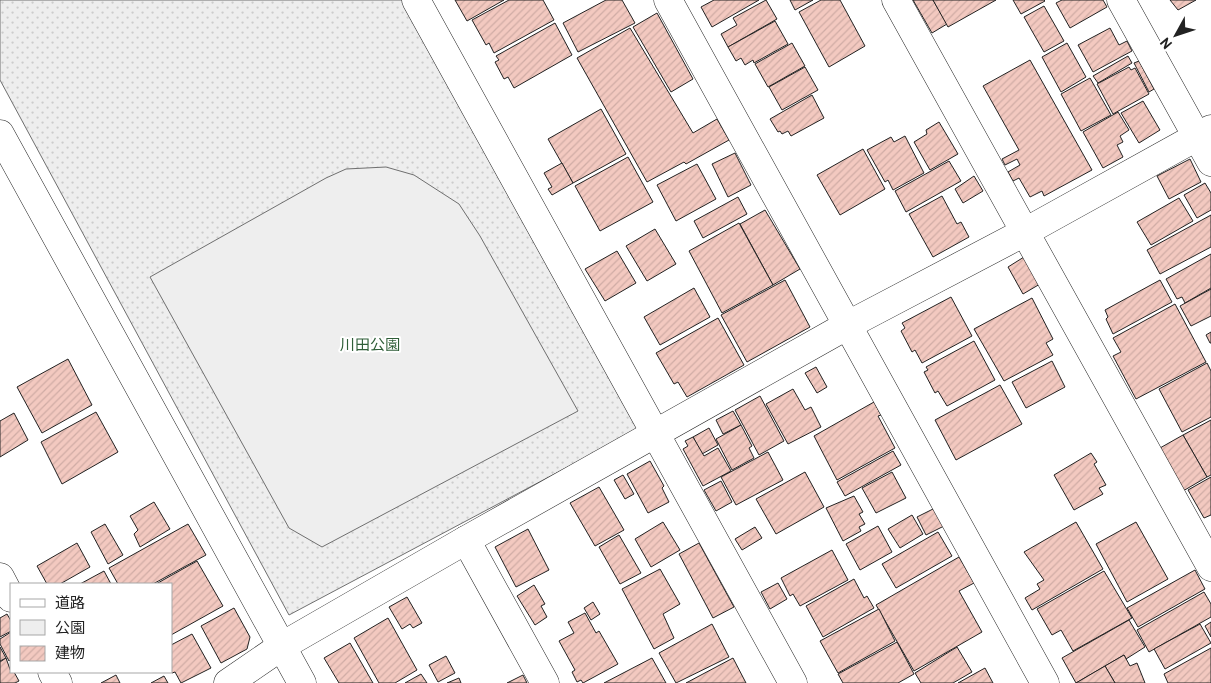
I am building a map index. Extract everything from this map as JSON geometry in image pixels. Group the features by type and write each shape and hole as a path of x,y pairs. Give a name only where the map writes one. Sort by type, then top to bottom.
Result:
{"street":[{"path":"416,0 793,683"},
{"path":"668,0 1046,683"},
{"path":"896,0 1211,567"},
{"path":"1121,0 1204,133 1211,162"},
{"path":"228,683 282,646 466,540 656,435 848,325 1025,232 1204,133"},
{"path":"0,134 302,683"},
{"path":"466,540 545,683"},
{"path":"0,577 10,596"}],"green space":[{"name":"川田公園","path":"0,0 406,0 643,427 289,615 0,80"},
{"path":"386,167 414,175 459,204 480,236 578,411 322,547 289,528 150,277 326,178 346,169"}],"building":[{"path":"455,0 504,0 467,21"},
{"path":"509,0 543,0 554,20 494,53 489,43 486,45 472,20"},
{"path":"606,0 622,0 635,23 578,52 563,23"},
{"path":"714,0 759,0 712,27 701,7"},
{"path":"766,0 777,19 728,47 721,34 737,25 733,18"},
{"path":"790,0 813,0 795,10"},
{"path":"821,0 840,0 865,46 829,67 799,12"},
{"path":"913,0 933,0 947,24 932,33"},
{"path":"933,0 996,0 948,27"},
{"path":"1013,0 1044,0 1045,1 1021,14"},
{"path":"1062,0 1103,0 1107,7 1070,28 1056,3"},
{"path":"1170,0 1196,0 1178,10"},
{"path":"1044,6 1064,41 1044,52 1024,17"},
{"path":"657,13 693,79 671,92 633,27"},
{"path":"775,21 788,44 754,63 753,60 745,65 741,58 736,61 728,47"},
{"path":"555,23 572,55 514,88 508,77 504,79 495,62 499,60 496,56"},
{"path":"630,28 693,133 717,119 729,140 686,164 684,162 647,182 577,58"},
{"path":"1110,28 1119,45 1127,41 1132,51 1093,72 1078,45"},
{"path":"792,43 805,66 768,87 755,64"},
{"path":"1067,43 1086,77 1061,92 1042,57"},
{"path":"1128,56 1132,63 1098,83 1093,76"},
{"path":"1030,60 1092,170 1044,196 1042,191 1030,197 1019,178 1013,181 1008,172 1020,165 1017,159 1005,165 1002,159 1019,150 983,86"},
{"path":"1139,61 1154,89 1149,92 1134,63"},
{"path":"805,67 818,90 782,110 769,87"},
{"path":"1129,67 1131,70 1135,68 1149,94 1113,114 1097,84"},
{"path":"1090,78 1111,115 1081,131 1061,94"},
{"path":"812,95 824,118 791,136 788,131 782,134 780,131 778,132 770,119"},
{"path":"1143,101 1160,130 1139,143 1121,113"},
{"path":"601,109 626,154 573,183 548,139"},
{"path":"1118,112 1129,130 1120,136 1123,142 1117,145 1123,157 1103,168 1083,132"},
{"path":"939,122 958,154 930,170 914,142 927,134 926,130"},
{"path":"905,136 924,173 893,190 888,180 885,182 867,150 891,137 894,142"},
{"path":"863,149 885,189 840,215 817,175"},
{"path":"735,153 751,185 728,197 712,164"},
{"path":"628,157 653,202 600,231 575,186"},
{"path":"1190,159 1201,182 1169,199 1157,176"},
{"path":"949,161 961,181 906,212 895,191"},
{"path":"562,163 573,183 552,195 548,189 552,187 544,173"},
{"path":"697,164 716,199 676,221 657,185"},
{"path":"974,176 983,191 963,203 955,189"},
{"path":"1205,183 1211,193 1211,210 1197,218 1184,195"},
{"path":"942,196 957,224 961,222 969,237 933,257 909,214"},
{"path":"738,197 747,214 703,238 694,221"},
{"path":"1179,198 1193,221 1151,245 1137,222"},
{"path":"765,210 800,269 773,285 740,224"},
{"path":"1211,215 1211,247 1160,274 1147,250"},
{"path":"739,223 773,285 722,313 689,251"},
{"path":"655,229 676,264 647,281 626,246"},
{"path":"617,251 636,283 605,301 585,269"},
{"path":"1211,254 1211,288 1185,303 1182,297 1177,299 1166,279"},
{"path":"1024,257 1040,284 1023,294 1008,267"},
{"path":"785,280 810,327 747,362 721,315"},
{"path":"1160,280 1172,302 1113,334 1106,319 1108,317 1105,310"},
{"path":"694,288 710,317 660,345 644,317"},
{"path":"1211,289 1211,316 1191,326 1180,306"},
{"path":"951,297 972,336 922,363 915,350 912,352 901,331 905,328 902,323"},
{"path":"1032,298 1053,339 1046,343 1053,355 1004,381 974,329"},
{"path":"1175,304 1206,362 1136,399 1113,356 1121,352 1113,338"},
{"path":"718,318 744,365 687,397 678,382 674,384 656,353"},
{"path":"1211,332 1211,343 1210,343 1206,335"},
{"path":"974,341 995,380 947,406 938,391 935,393 924,372 928,370 926,367"},
{"path":"68,359 92,405 42,433 17,387"},
{"path":"1052,361 1065,387 1026,408 1012,382"},
{"path":"1207,363 1211,371 1211,417 1182,432 1159,389"},
{"path":"816,367 827,387 817,393 805,373"},
{"path":"1000,385 1022,424 956,460 935,420"},
{"path":"793,389 805,410 811,407 821,427 788,444 766,404"},
{"path":"760,396 784,441 759,455 735,410"},
{"path":"874,402 881,415 878,416 895,448 837,480 814,436"},
{"path":"733,411 741,425 723,434 716,420"},
{"path":"96,412 118,452 62,484 41,442"},
{"path":"14,413 28,440 0,457 0,421"},
{"path":"1211,420 1211,475 1207,477 1183,435"},
{"path":"741,425 752,446 749,448 754,458 732,470 716,439"},
{"path":"709,428 718,445 702,454 693,437"},
{"path":"1183,435 1207,477 1183,491 1160,448"},
{"path":"693,437 704,456 718,448 731,471 703,486 683,449 688,446 685,441"},
{"path":"893,451 901,465 845,496 837,482"},
{"path":"768,452 783,480 736,505 721,477"},
{"path":"1091,453 1097,462 1094,464 1106,485 1099,488 1103,494 1074,510 1054,475"},
{"path":"650,461 664,486 662,488 669,502 648,513 627,474"},
{"path":"805,472 824,507 776,534 756,499"},
{"path":"892,472 906,498 876,513 862,488"},
{"path":"623,475 634,494 625,499 614,480"},
{"path":"1211,477 1211,515 1204,518 1188,490"},
{"path":"721,481 732,502 716,511 704,490"},
{"path":"599,487 624,530 595,546 570,503"},
{"path":"854,496 863,512 859,514 865,524 859,527 861,531 843,541 826,508"},
{"path":"154,502 170,529 140,547 134,534 138,530 130,516"},
{"path":"937,507 946,525 926,535 917,517"},
{"path":"912,515 923,534 900,548 888,529"},
{"path":"663,522 680,550 651,567 635,539"},
{"path":"1076,522 1103,569 1032,610 1025,598 1040,589 1037,584 1044,580 1024,552"},
{"path":"1136,522 1168,579 1127,602 1096,544"},
{"path":"105,524 123,555 108,564 91,532"},
{"path":"188,524 206,555 155,583 117,583 109,568"},
{"path":"878,526 892,552 860,570 846,544"},
{"path":"755,527 762,538 742,550 735,539"},
{"path":"528,529 549,570 516,587 495,547"},
{"path":"938,532 952,556 896,588 882,564"},
{"path":"619,535 641,573 620,584 599,547"},
{"path":"77,543 90,567 62,583 46,583 37,566"},
{"path":"699,543 734,607 713,618 679,554"},
{"path":"832,550 848,580 800,606 793,594 790,596 781,578"},
{"path":"959,557 974,583 959,591 982,632 914,671 876,605"},
{"path":"197,561 223,606 172,634 172,583 158,583"},
{"path":"660,569 680,604 663,614 674,638 654,649 622,589"},
{"path":"1195,570 1205,589 1138,627 1127,608"},
{"path":"104,571 110,583 82,583"},
{"path":"1104,571 1132,618 1073,651 1061,630 1052,635 1037,609"},
{"path":"854,579 864,598 867,596 874,608 823,637 806,606"},
{"path":"778,583 787,599 770,609 761,592"},
{"path":"534,585 545,604 541,606 547,617 535,625 517,596"},
{"path":"1204,592 1211,604 1211,617 1149,652 1137,630"},
{"path":"407,597 422,623 413,628 410,624 402,629 389,607"},
{"path":"593,602 600,614 591,620 584,608"},
{"path":"234,608 250,637 247,649 221,663 201,626"},
{"path":"879,609 895,641 838,673 820,641"},
{"path":"585,613 596,633 599,631 618,664 583,683 581,680 577,682 572,672 575,670 559,641 574,633 568,622"},
{"path":"7,614 10,619 10,632 0,637 0,618"},
{"path":"388,618 417,670 395,683 379,683 354,638"},
{"path":"1129,620 1145,647 1126,659 1124,655 1076,683 1062,658"},
{"path":"1211,622 1211,637 1205,626"},
{"path":"712,624 729,657 676,683 659,653"},
{"path":"1200,624 1211,643 1165,669 1154,649"},
{"path":"10,633 9,661 0,644 0,639"},
{"path":"192,634 211,668 181,683 175,672 172,673 172,644"},
{"path":"897,642 914,674 898,683 843,683 838,674"},
{"path":"350,643 373,683 339,683 324,658"},
{"path":"0,647 6,658 0,661"},
{"path":"957,647 972,672 953,683 921,683 915,673"},
{"path":"1211,648 1211,683 1168,683 1164,674"},
{"path":"1124,655 1130,666 1137,663 1145,683 1115,683 1105,666"},
{"path":"446,656 455,673 438,682 429,665"},
{"path":"6,658 10,673 15,673 19,681 15,683 0,683 0,662"},
{"path":"652,658 666,683 604,683"},
{"path":"733,658 746,683 686,683"},
{"path":"1105,666 1115,683 1076,683"},
{"path":"985,668 993,683 958,683"},
{"path":"421,674 427,683 405,683"},
{"path":"116,675 120,683 101,683"},
{"path":"523,675 527,683 507,683"},
{"path":"164,676 168,683 151,683"},
{"path":"459,678 461,683 447,683"}]}
